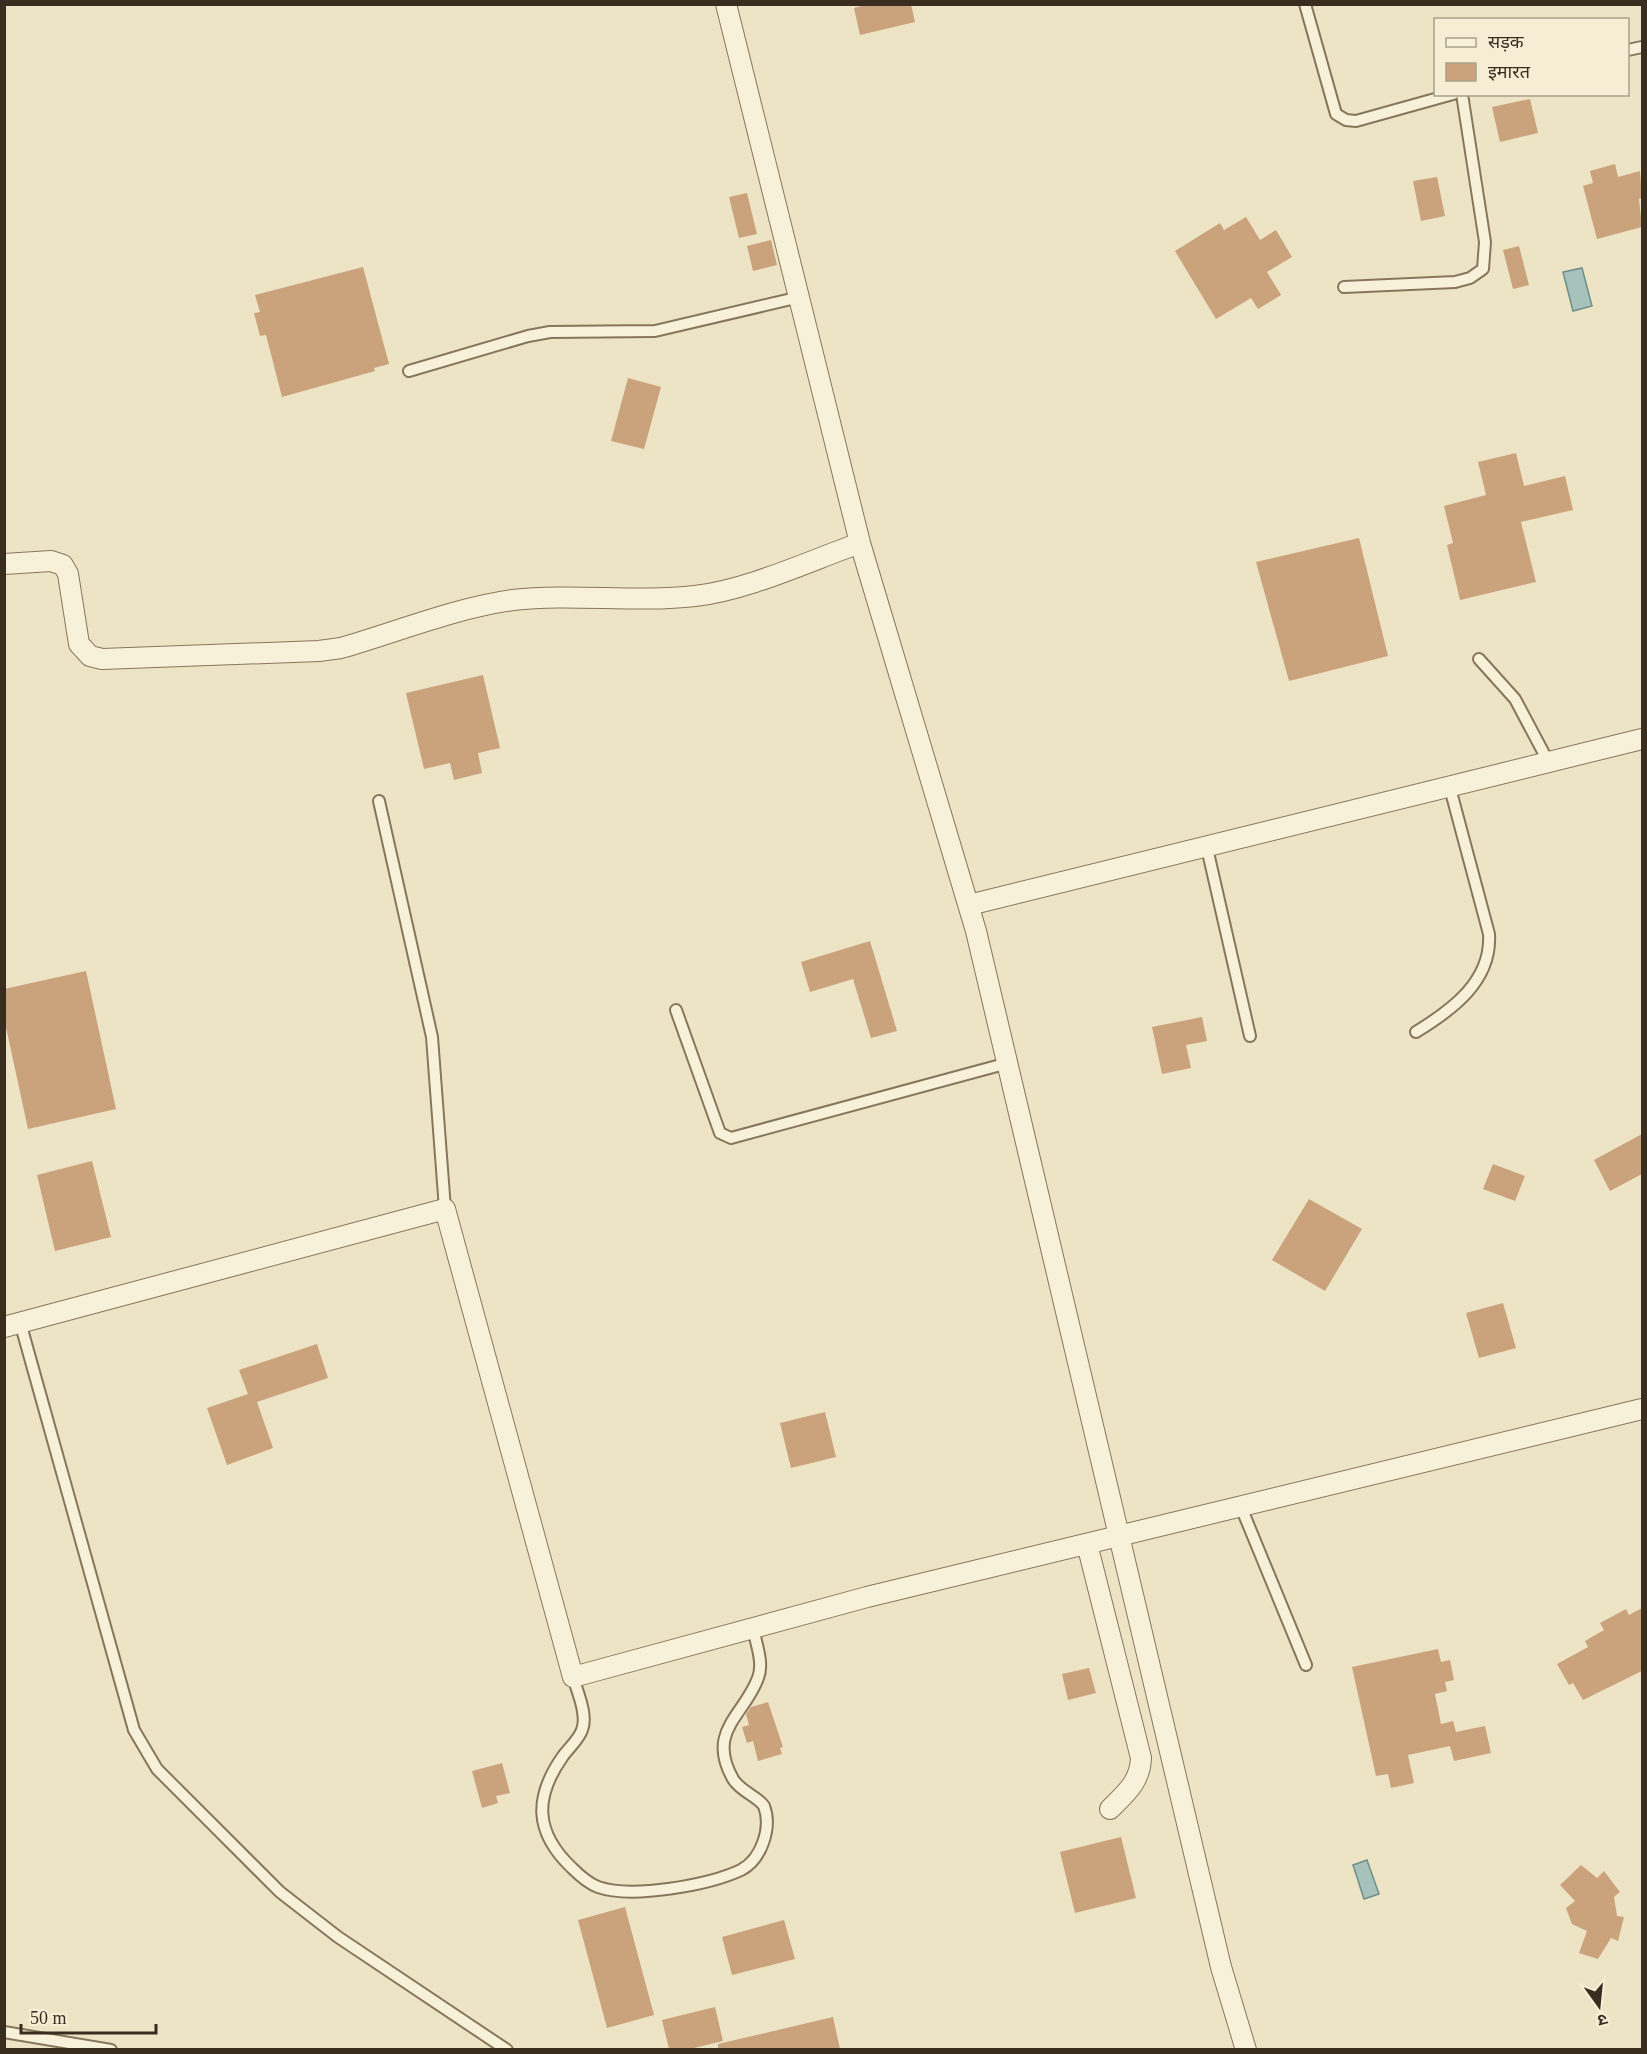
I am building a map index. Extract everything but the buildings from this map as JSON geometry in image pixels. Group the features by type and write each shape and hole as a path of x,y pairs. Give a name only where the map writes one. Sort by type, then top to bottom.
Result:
{"street":[{"path":"726,4 860,543 969,905 1218,1955 1245,2049"},
{"path":"4,564 51,561 63,565 68,574 79,644 90,656 102,659 319,651 341,648 482,606 511,600 646,599 696,596 733,588 860,543"},
{"path":"969,905 1642,739"},
{"path":"12,1324 445,1209 573,1677 753,1628 1087,1544 1642,1409"},
{"path":"1087,1544 1141,1758 1141,1772 1133,1786 1110,1809"}],"lane":[{"path":"1305,4 1336,114 1346,120 1356,121 1446,96"},
{"path":"1344,287 1455,282 1470,278 1483,268 1485,242 1462,96"},
{"path":"409,371 528,336 550,332 655,331 800,297"},
{"path":"1479,659 1515,699 1549,762"},
{"path":"1416,1032 1446,1013 1464,997 1487,959 1490,947 1489,934 1450,788"},
{"path":"379,801 432,1037 445,1209"},
{"path":"1207,848 1250,1036"},
{"path":"676,1010 720,1133 731,1138 1008,1063"},
{"path":"12,1324 134,1730 143,1750 157,1769 280,1892 338,1936 507,2049"},
{"path":"1241,1507 1306,1665"},
{"path":"573,1677 583,1716 582,1731 547,1782 541,1800 542,1820 559,1852 573,1869 597,1887 621,1892 667,1888 713,1878 742,1869 753,1861 766,1833 764,1806 738,1786 733,1778 724,1746 726,1730 758,1679 760,1659 753,1628"},
{"path":"4,2032 111,2049"}],"water":[{"path":"1582,268 1592,306 1573,311 1563,272"},
{"path":"1367,1860 1379,1894 1364,1899 1353,1865"}]}
